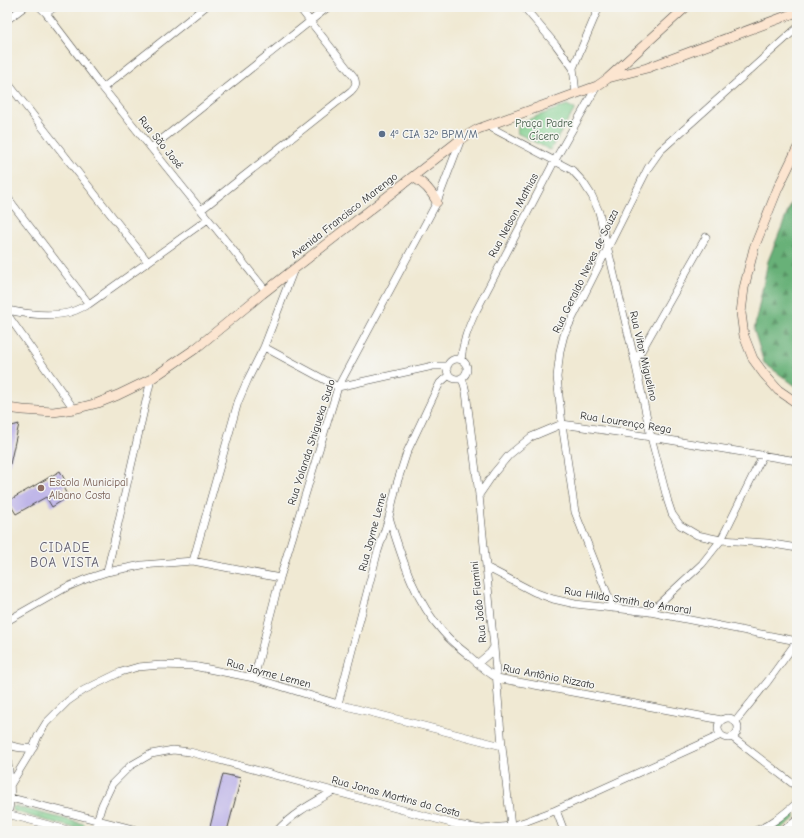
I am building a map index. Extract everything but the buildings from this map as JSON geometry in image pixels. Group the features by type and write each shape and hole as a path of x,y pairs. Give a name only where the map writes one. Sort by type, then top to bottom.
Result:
{"main road":[{"name":"Avenida Francisco Marengo","path":"7,408 53,412 74,409 98,403 151,379 195,349 266,291 462,139 478,129 597,86 607,79 686,7"},
{"path":"607,79 647,68 797,12"},
{"path":"797,149 778,188 754,248 744,288 741,313 744,336 753,359 778,390 797,403"},
{"path":"413,177 425,185 437,202"}],"street":[{"path":"7,20 24,7"},
{"name":"Rua São José","path":"40,7 266,291"},
{"path":"46,13 54,7"},
{"path":"104,88 205,7"},
{"path":"201,210 351,91 356,84 354,77 299,7"},
{"path":"152,148 328,7"},
{"path":"524,7 573,68 576,93"},
{"path":"573,68 599,7"},
{"name":"Rua Geraldo Neves de Souza","path":"613,608 575,512 562,424 557,377 560,351 564,335 648,168 660,151 797,28"},
{"path":"7,82 148,262"},
{"name":"Rua Nelson Mathias","path":"461,360 462,346 474,315 555,160 597,86"},
{"name":"Rua Vitor Miguelino","path":"488,126 572,170 583,182 592,196 599,212 635,362 651,437 668,502 672,514 680,525 697,535 721,540 797,548"},
{"name":"Rua Yolanda Shigueka Sudo","path":"254,678 280,578 338,387 437,202 462,139"},
{"path":"7,197 89,304"},
{"path":"7,310 22,313 51,314 70,312 89,304 208,219"},
{"path":"635,362 706,237"},
{"path":"193,561 238,402 264,347 294,269"},
{"path":"7,314 74,409"},
{"path":"264,347 338,387 433,366 447,366"},
{"path":"457,359 461,360 465,364 466,371 461,378 454,379 447,372 447,366 451,361 457,359"},
{"name":"Rua Jayme Leme","path":"338,704 377,554 407,452 440,383 449,375"},
{"name":"Rua João Fiamini","path":"461,378 466,392 479,495 497,678 502,746 511,826"},
{"path":"107,572 151,379"},
{"path":"479,495 509,455 531,437 562,424"},
{"name":"Rua Lourenço Rega","path":"562,424 797,461"},
{"path":"650,612 702,564 721,540 763,455"},
{"name":"Rua Antônio Rizzato","path":"389,517 400,554 412,584 429,614 444,633 477,664 497,678 722,720"},
{"path":"7,621 65,588 86,579 107,572 142,565 193,561 280,578"},
{"name":"Rua Hilda Smith do Amaral","path":"486,567 534,592 553,599 575,604 650,612 797,641"},
{"path":"735,722 768,681 797,641"},
{"path":"477,664 490,653 494,647"},
{"name":"Rua Jayme Lemen","path":"11,784 46,723 68,701 84,690 121,672 138,667 161,664 192,666 254,678 338,704 502,746"},
{"path":"730,719 735,722 737,731 734,736 726,738 719,733 718,725 722,720 730,719"},
{"name":"Rua Jonas Martins da Costa","path":"94,831 102,805 112,784 130,766 151,754 173,750 190,752 458,825 482,828 511,826 556,810 721,735"},
{"path":"732,737 797,787"},
{"path":"7,744 20,749 33,748"},
{"path":"7,757 11,784 7,816 72,831"},
{"path":"277,831 284,823 302,809 334,791"},
{"path":"9,797 140,831"},
{"path":"755,831 767,829 797,802"},
{"path":"556,810 564,831"},
{"path":"782,831 797,820"}],"green space":[{"name":"Praça Padre Cícero","path":"567,105 575,109 550,150 517,133 519,123"},
{"path":"797,189 797,387 764,363 754,330 768,261"},
{"path":"14,806 84,824 85,828 83,830 14,811 12,808"},
{"path":"792,813 795,815 795,818 778,831 775,831 774,828"}],"place":[{"name":"4ª CIA 32º BPM/M","path":"382,134"},
{"name":"Escola Municipal Albano Costa","path":"41,488"}],"district":[{"name":"CIDADE BOA VISTA","path":"65,554"}]}
